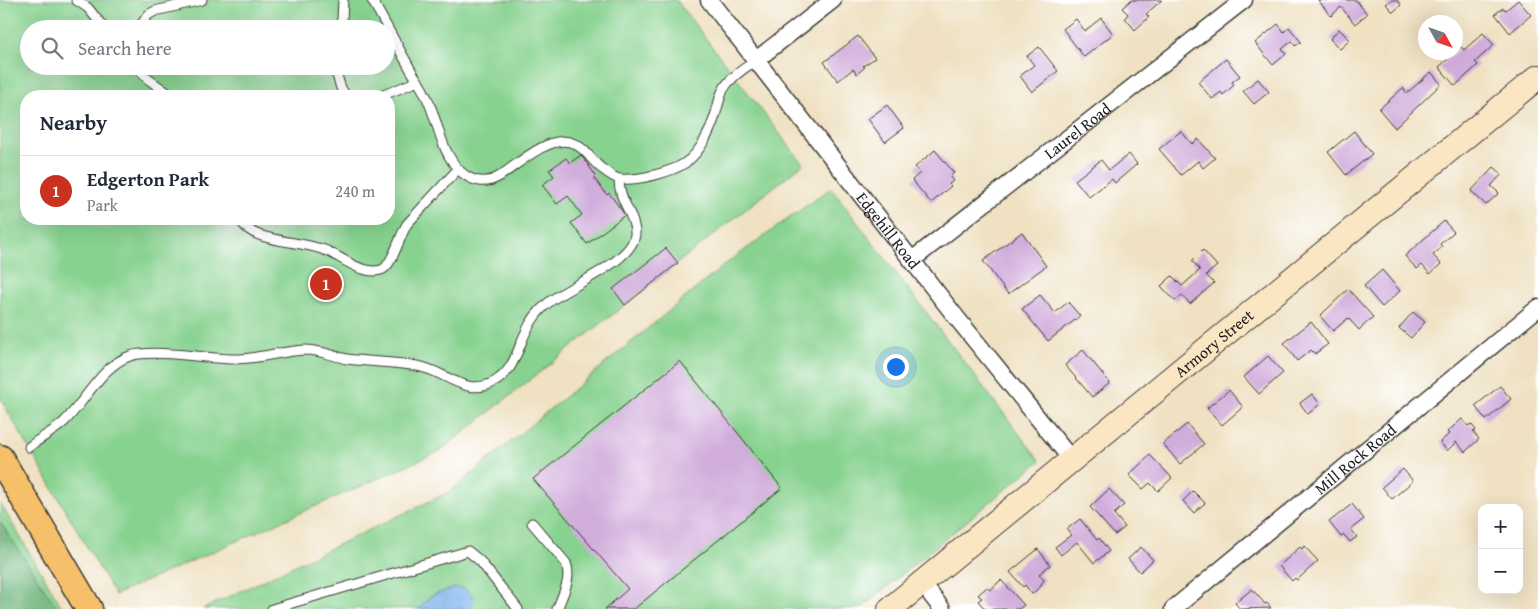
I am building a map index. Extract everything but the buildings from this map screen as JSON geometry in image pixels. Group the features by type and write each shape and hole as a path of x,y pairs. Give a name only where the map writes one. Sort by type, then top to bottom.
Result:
{"main road":[{"name":"Armory Street","path":"890,609 1538,77"},
{"path":"0,458 89,609"}],"street":[{"name":"Edgehill Road","path":"709,0 962,325 1071,459"},
{"path":"756,60 833,0"},
{"name":"Laurel Road","path":"912,260 1244,0"},
{"name":"Mill Rock Road","path":"1173,609 1538,308"},
{"path":"922,583 942,609"}],"lane":[{"path":"76,0 88,8 98,20"},
{"path":"144,20 155,10 202,0"},
{"path":"342,20 343,0"},
{"path":"372,0 383,20"},
{"path":"395,40 430,103 447,153 458,170 475,181 490,181 498,178 546,146 558,141 568,141 578,145 599,166 619,179 664,173 688,162 711,128 723,91 735,76 756,60"},
{"path":"144,75 164,90"},
{"path":"337,75 342,90"},
{"path":"395,90 418,81"},
{"path":"244,225 260,235 318,248 360,268 379,271 386,268 390,263 407,224 458,170"},
{"path":"29,447 62,424 108,371 121,360 136,355 158,354 234,359 308,350 345,358 422,366 469,387 481,387 495,382 510,367 529,325 546,304 561,293 618,260 631,247 636,233 621,195 619,179"},
{"path":"532,523 566,563 569,570 568,582 557,609"},
{"path":"272,609 468,551 480,561 518,609"}],"green space":[{"path":"0,0 676,0 803,164 440,451 115,595 0,398"},
{"path":"831,188 1040,461 860,609 203,609 451,491 727,263"},
{"path":"0,503 63,609 0,609"},
{"path":"0,522 58,609 0,609"}],"water":[{"path":"454,588 464,589 471,595 474,602 468,609 418,609 431,596"}],"place":[{"name":"Edgerton Park","path":"326,284"}]}
